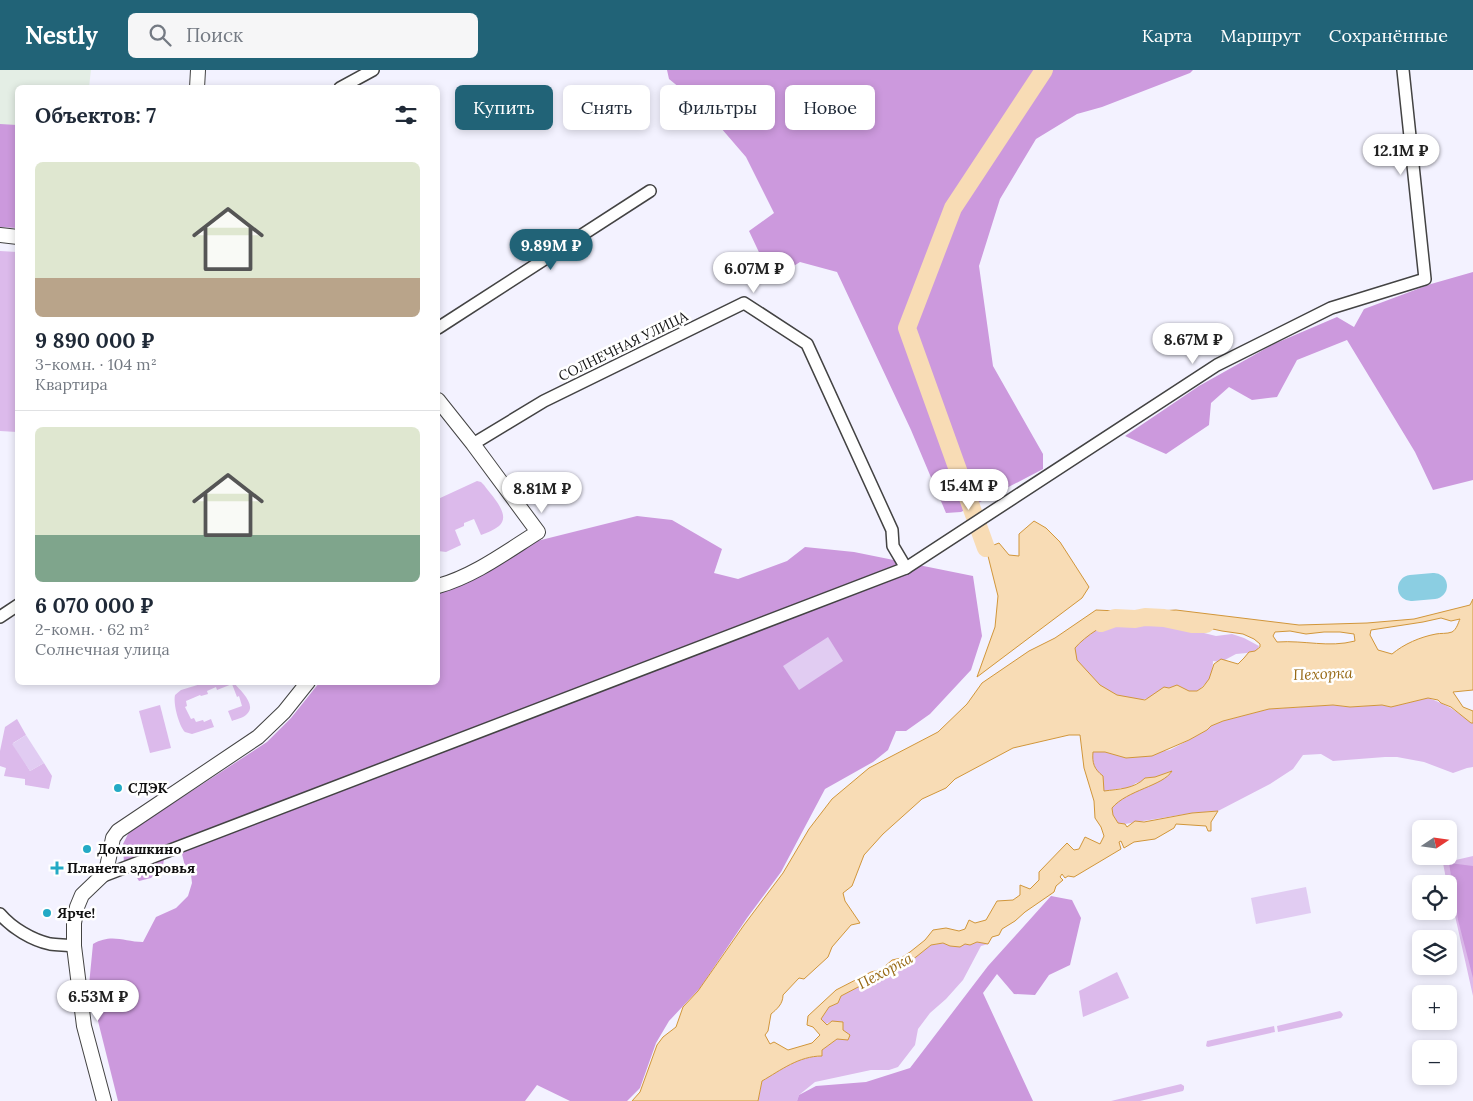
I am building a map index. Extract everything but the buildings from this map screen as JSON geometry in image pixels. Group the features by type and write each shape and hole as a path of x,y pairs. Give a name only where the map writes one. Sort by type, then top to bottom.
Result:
{"street":[{"path":"196,85 198,70"},
{"path":"346,85 373,70"},
{"path":"104,1101 84,1026 74,946 74,924 77,907 82,895 103,876 906,568 1217,365 1331,308 1426,279 1403,70"},
{"path":"440,327 650,191"},
{"path":"0,235 15,237"},
{"name":"СОЛНЕЧНАЯ УЛИЦА","path":"473,444 544,401 744,303 807,344 892,530 893,546 906,568"},
{"path":"440,403 538,532 470,573 440,585"},
{"path":"0,617 15,607"},
{"path":"103,876 107,867 113,838 118,831 258,737 272,725 305,685"},
{"path":"0,914 15,928 37,939 51,944 74,946"}],"shaded area":[{"path":"0,70 91,70 89,85 15,85 15,228 0,227"},
{"path":"667,70 1193,70 1190,73 1102,107 1077,114 1036,139 1000,199 979,266 993,366 1043,454 1043,469 961,512 946,513 911,430 837,272 800,262 772,280 749,231 774,213 746,157 723,130 775,130 775,85 676,85 669,79"},
{"path":"0,124 15,125 15,228 0,227"},
{"path":"0,251 15,252 15,432 0,431"},
{"path":"1473,272 1473,480 1433,490 1415,452 1347,340 1297,360 1277,397 1252,400 1229,387 1211,403 1209,425 1166,454 1125,436 1199,386 1274,344 1337,317 1354,327 1364,309 1431,284"},
{"path":"477,481 481,482 499,505 503,516 502,521 495,529 481,535 474,519 464,523 464,526 455,530 461,545 446,552 440,551 440,498"},
{"path":"637,516 672,520 722,549 714,573 738,579 787,561 805,547 854,552 973,576 982,636 971,670 930,714 906,731 896,731 888,750 873,762 825,789 781,872 747,918 700,988 669,1021 656,1043 640,1088 627,1101 570,1101 537,1085 525,1101 118,1101 89,985 93,944 106,939 143,942 156,917 176,908 188,896 192,883 191,875 185,866 182,854 176,846 166,849 163,865 151,878 139,881 134,873 124,864 123,844 129,832 267,742 291,718 317,685 440,685 440,590 529,543"},
{"path":"1116,620 1153,621 1181,626 1216,636 1232,634 1259,646 1257,652 1236,654 1221,662 1213,661 1212,677 1194,695 1118,701 1095,682 1072,656 1077,642"},
{"path":"828,637 843,661 799,690 783,666"},
{"path":"197,685 230,685 217,690 216,687 207,691 208,694 186,701 187,706 185,707 191,719 194,718 196,722 203,720 204,722 211,719 214,727 192,734 185,732 177,715 175,704 175,695 181,690"},
{"path":"232,685 236,685 249,702 250,710 244,716 232,721 228,711 242,706 239,696 237,697"},
{"path":"1428,698 1451,708 1473,723 1473,767 1453,773 1424,762 1397,757 1333,761 1321,754 1303,755 1293,769 1270,784 1218,811 1192,813 1125,824 1118,823 1113,815 1112,808 1116,803 1123,797 1162,779 1171,771 1156,777 1145,778 1128,789 1104,791 1092,761 1093,752 1105,752 1126,758 1170,750 1223,721 1269,709 1333,705 1350,707 1382,705 1391,707"},
{"path":"160,705 171,748 150,753 139,711"},
{"path":"17,719 26,735 13,743 30,771 44,763 52,776 49,789 25,785 25,779 4,776 6,768 0,766 0,751 5,727"},
{"path":"26,735 44,763 30,771 12,744"},
{"path":"1473,856 1473,996 1456,920 1457,875 1445,875 1443,865 1458,865 1458,860"},
{"path":"1449,865 1473,866 1473,978 1457,914 1457,875 1451,875"},
{"path":"1306,887 1311,913 1256,924 1251,898"},
{"path":"1051,896 1072,900 1081,918 1070,965 1049,975 1035,995 1014,994 997,974 983,993 1033,1101 797,1101 799,1095 816,1086 866,1082 910,1068 988,966"},
{"path":"977,942 988,944 981,946 963,980 930,1013 918,1029 915,1045 898,1067 889,1070 871,1070 815,1082 799,1095 797,1101 758,1101 762,1081 798,1061 822,1056 822,1050 837,1039 843,1030 832,1021 826,1024 821,1019 829,1007 838,1003 841,996 862,985 878,981 931,945 944,943 950,946 970,945"},
{"path":"1117,972 1129,998 1083,1017 1079,991"},
{"path":"1340,1011 1343,1015 1341,1018 1278,1032 1277,1026"},
{"path":"1274,1026 1275,1032 1206,1046 1207,1041"},
{"path":"1181,1084 1184,1086 1183,1091 1140,1101 1111,1101"}],"water":[{"path":"1034,521 1046,528 1060,542 1089,587 1082,598 977,677 995,627 998,596 986,548 999,543 1009,555 1019,556 1019,534"},
{"name":"Пехорка","path":"1473,599 1473,690 1453,692 1463,707 1473,711 1473,723 1451,707 1438,700 1428,698 1391,707 1382,705 1350,707 1333,705 1269,709 1223,721 1189,740 1152,756 1126,758 1105,752 1093,752 1094,766 1103,776 1104,791 1121,789 1141,782 1145,778 1155,777 1172,771 1161,781 1126,797 1112,808 1113,815 1118,823 1125,824 1127,827 1135,821 1144,822 1192,813 1218,811 1211,822 1211,831 1208,831 1206,826 1176,824 1174,828 1155,839 1134,842 1124,848 1121,841 1119,842 1121,849 1074,877 1068,876 1065,878 1062,874 1060,877 1063,880 1056,886 1054,892 1002,929 999,935 992,937 988,944 977,942 960,947 943,943 931,945 916,957 877,981 862,985 841,996 838,1003 829,1007 821,1019 827,1025 832,1021 843,1022 843,1030 850,1035 848,1040 837,1039 822,1050 822,1056 798,1061 762,1081 758,1101 632,1101 640,1092 657,1045 663,1037 676,1027 683,1007 698,991 783,873 809,829 832,799 869,768 938,732 967,704 982,683 1029,651 1055,638 1096,610 1138,612 1176,610 1299,625 1367,623 1414,619 1470,605","holes":["1123,618 1176,621 1243,634 1254,639 1260,644 1260,647 1255,651 1249,652 1238,664 1221,659 1214,664 1209,679 1197,691 1189,691 1177,685 1169,688 1164,687 1145,700 1117,695 1100,685 1077,660 1075,648 1097,630","1441,618 1451,621 1460,619 1452,632 1418,639 1392,654 1378,650 1370,635 1371,630","1290,631 1306,634 1340,632 1354,634 1355,641 1335,644 1277,642 1273,636 1275,632","1069,735 1080,735 1084,768 1094,801 1095,818 1104,836 1100,844 1085,837 1079,849 1074,850 1067,843 1039,872 1039,880 1030,889 1020,885 1020,895 1013,900 997,901 986,920 975,923 969,920 965,929 959,931 946,928 933,930 925,940 901,958 892,960 882,969 871,972 836,990 808,1016 807,1025 813,1027 820,1035 812,1043 788,1050 774,1042 770,1044 765,1035 768,1031 771,1014 781,1004 783,995 799,978 804,979 828,957 832,947 851,925 860,923 845,901 843,893 852,886 864,855 883,834 922,799 946,788 955,779 1013,748"]}],"waterway":[{"path":"986,548 907,328 953,208 1044,70"},
{"path":"1101,623 1115,618 1135,619 1145,617 1164,618 1192,624 1206,624"}],"taxiway":[{"path":"1411,588 1434,586"}],"place":[{"name":"СДЭК","path":"118,788"},
{"name":"Домашкино","path":"87,849"},
{"name":"Планета здоровья","path":"57,868"},
{"name":"Ярче!","path":"47,913"}]}
